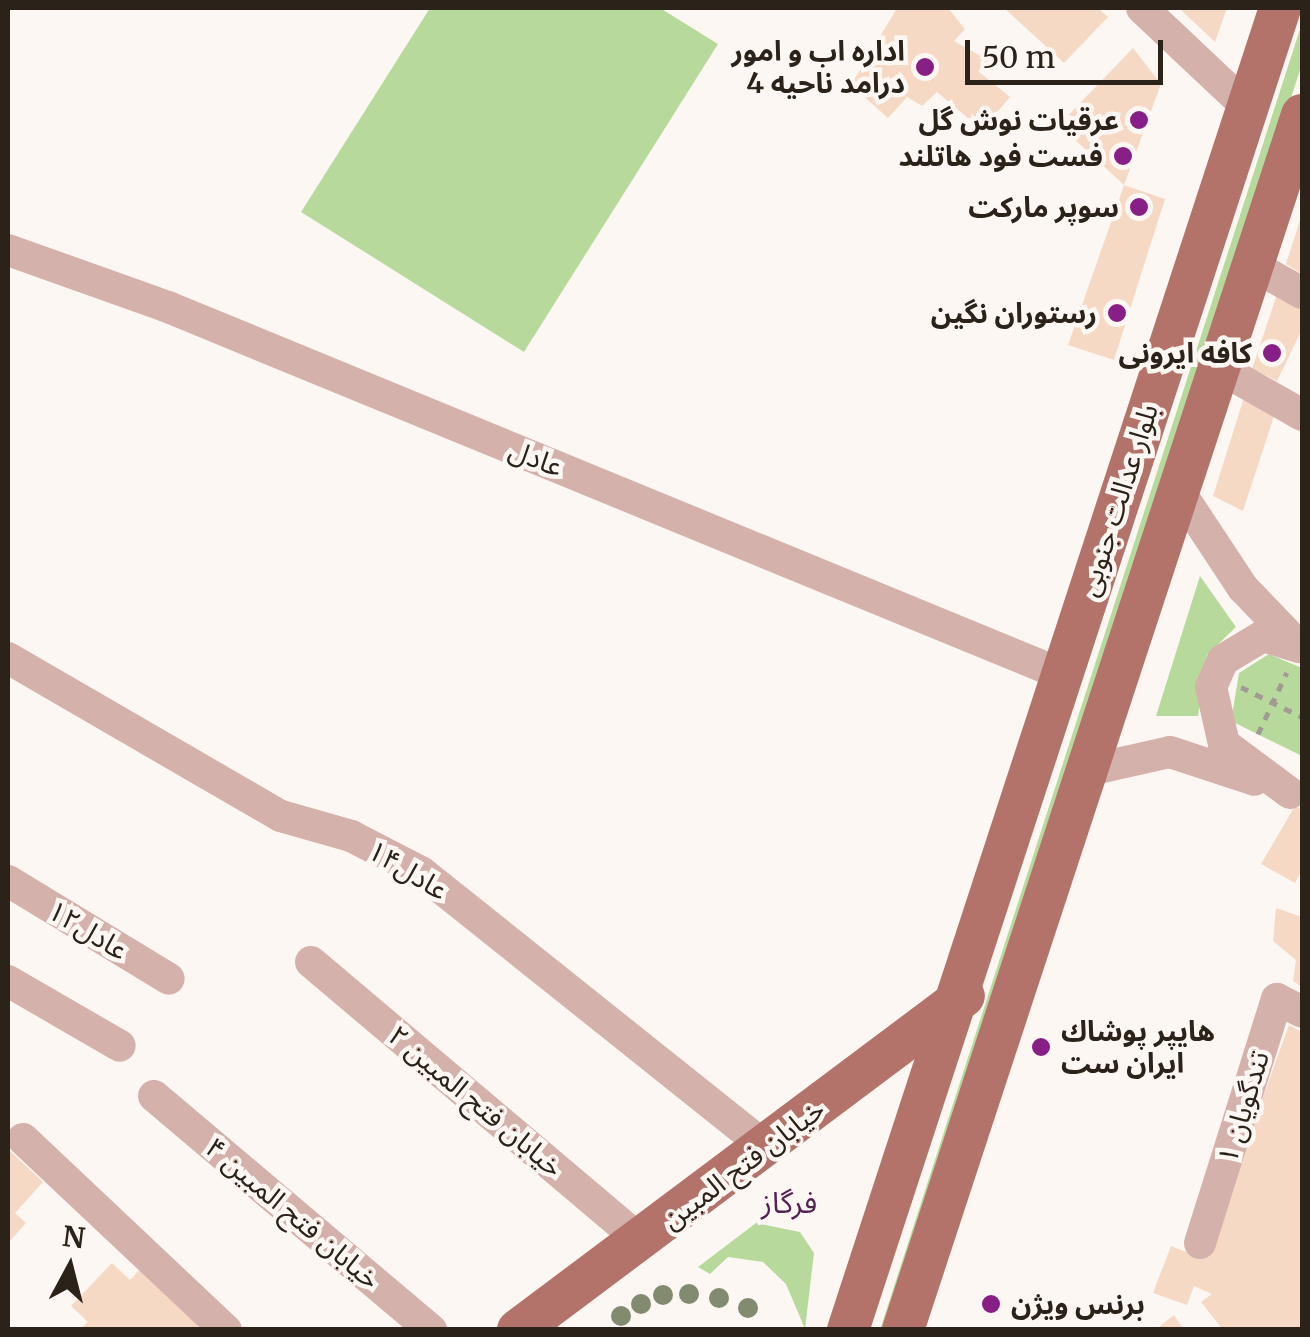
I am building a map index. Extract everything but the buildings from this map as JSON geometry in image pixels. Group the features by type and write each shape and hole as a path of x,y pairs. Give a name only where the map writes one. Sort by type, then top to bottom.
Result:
{"main road":[{"name":"بلوار عدالت جنوبی","path":"906,1151 964,996 1061,674 1280,8"},
{"path":"903,1330 1081,772 1218,367 1254,266 1294,173 1302,114"},
{"name":"خیابان فتح المبین","path":"518,1330 768,1148 964,996"},
{"path":"848,1330 906,1151 976,1098"}],"street":[{"path":"1142,8 1248,108"},
{"name":"عادل","path":"8,250 1061,674"},
{"path":"1254,266 1302,294"},
{"path":"1218,367 1302,415"},
{"path":"1177,488 1243,588 1301,647"},
{"path":"1296,796 1244,762 1211,716 1217,674 1263,636 1301,647"},
{"name":"عادل۱۴","path":"8,658 281,816 351,836 422,872 768,1148"},
{"path":"1081,772 1170,752 1296,796"},
{"name":"عادل۱۲","path":"8,881 168,979"},
{"name":"خیابان فتح المبین ۲","path":"311,962 640,1240"},
{"path":"8,981 120,1046"},
{"name":"۱ تندگویان","path":"1200,1243 1277,998 1302,1012"},
{"name":"خیابان فتح المبین ۴","path":"154,1096 432,1330"},
{"path":"23,1139 226,1330"}],"path":[{"path":"1244,762 1301,647"},
{"path":"1217,674 1302,717"}],"green space":[{"path":"430,8 660,8 718,44 524,352 301,212"},
{"path":"1302,23 1302,64 890,1329 880,1330"},
{"path":"1200,576 1236,627 1207,655 1198,716 1156,716"},
{"path":"1269,654 1302,668 1302,756 1231,721 1239,673"},
{"path":"756,1223 800,1232 814,1253 805,1329 786,1284 763,1262 728,1257 710,1274 698,1267"}],"place":[{"name":"اداره اب و امور درامد ناحیه 4","path":"925,67"},
{"name":"عرقیات نوش گل","path":"1139,120"},
{"name":"فست فود هاتلند","path":"1123,156"},
{"name":"سوپر مارکت","path":"1139,207"},
{"name":"رستوران نگین","path":"1117,313"},
{"name":"کافه ایرونی","path":"1272,353"},
{"name":"هايپر پوشاك ايران ست","path":"1041,1047"},
{"name":"برنس ویژن","path":"991,1304"}],"district":[{"name":"فرگاز","path":"789,1202"}]}
